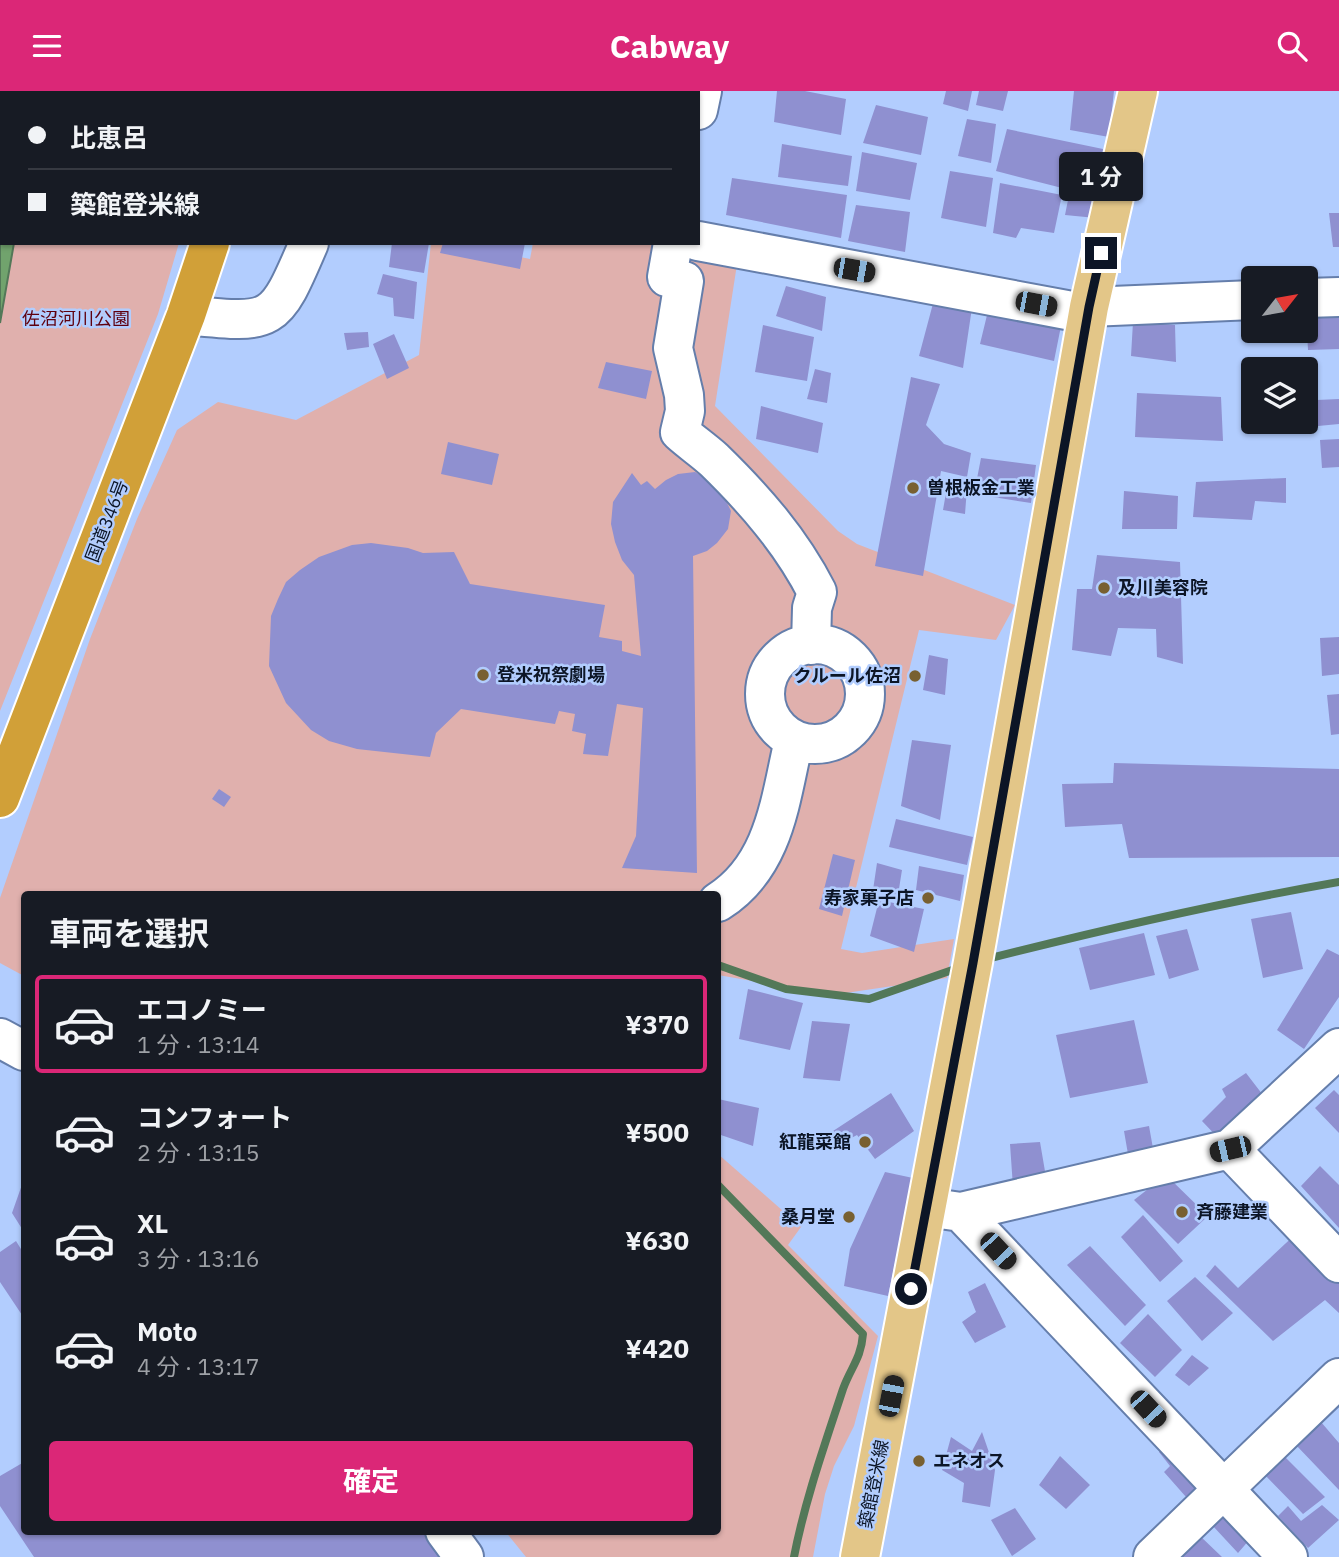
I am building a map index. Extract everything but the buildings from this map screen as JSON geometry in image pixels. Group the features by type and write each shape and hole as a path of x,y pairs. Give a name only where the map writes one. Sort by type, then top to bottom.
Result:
{"highway":[{"name":"国道346号","path":"0,797 186,315 209,245"}],"main road":[{"name":"築館登米線","path":"860,1557 944,1210 1088,310 1138,91"}],"street":[{"path":"700,241 1088,310 1241,301"},
{"path":"186,315 243,320 264,316 272,311 286,294 308,245"},
{"path":"673,245 667,277 684,281 673,348 684,395 685,411 680,432 711,457 766,514 808,575 817,592 812,608 811,645"},
{"path":"1318,298 1339,297"},
{"path":"811,645 832,647 847,655 858,667 864,682 866,699 862,714 853,728 841,738 825,744 794,740 780,730 770,716 765,700 766,683 773,667 784,655 799,647 811,645"},
{"path":"721,899 749,875 771,838 794,740"},
{"path":"0,1038 21,1049"},
{"path":"944,1210 1230,1149 1339,1048"},
{"path":"1230,1149 1339,1263"},
{"path":"944,1210 1223,1488 1288,1557"},
{"path":"1153,1557 1339,1378"},
{"path":"447,1535 464,1557"}],"green space":[{"name":"佐沼河川公園","path":"14,245 178,245 158,314 0,711 0,323"},
{"path":"431,245 460,245 530,259 533,245 740,245 715,406 838,531 857,544 1015,605 996,640 919,630 841,949 862,953 954,939 947,978 832,995 721,976 721,891 21,891 21,974 0,963 0,898 90,639 137,519 177,430 218,402 296,420 419,355"},
{"path":"721,1157 791,1218 814,1209 788,1245 878,1336 854,1426 834,1466 825,1494 813,1557 526,1557 508,1535 721,1535"}],"shaded area":[{"path":"0,245 14,245 0,323"}],"waterway":[{"path":"983,960 1160,918 1339,882"},
{"path":"721,966 786,989 869,999 961,967"},
{"path":"721,1188 863,1334 860,1350 843,1389 816,1472 794,1557"}],"place":[{"name":"曽根板金工業","path":"913,488"},
{"name":"及川美容院","path":"1104,588"},
{"name":"登米祝祭劇場","path":"483,675"},
{"name":"クルール佐沼","path":"915,676"},
{"name":"寿家菓子店","path":"928,898"},
{"name":"紅龍菜館","path":"865,1142"},
{"name":"斉藤建業","path":"1182,1212"},
{"name":"桑月堂","path":"849,1217"},
{"name":"エネオス","path":"919,1461"}],"route":[{"path":"911,1289 973,963 1089,307 1101,253"}]}
